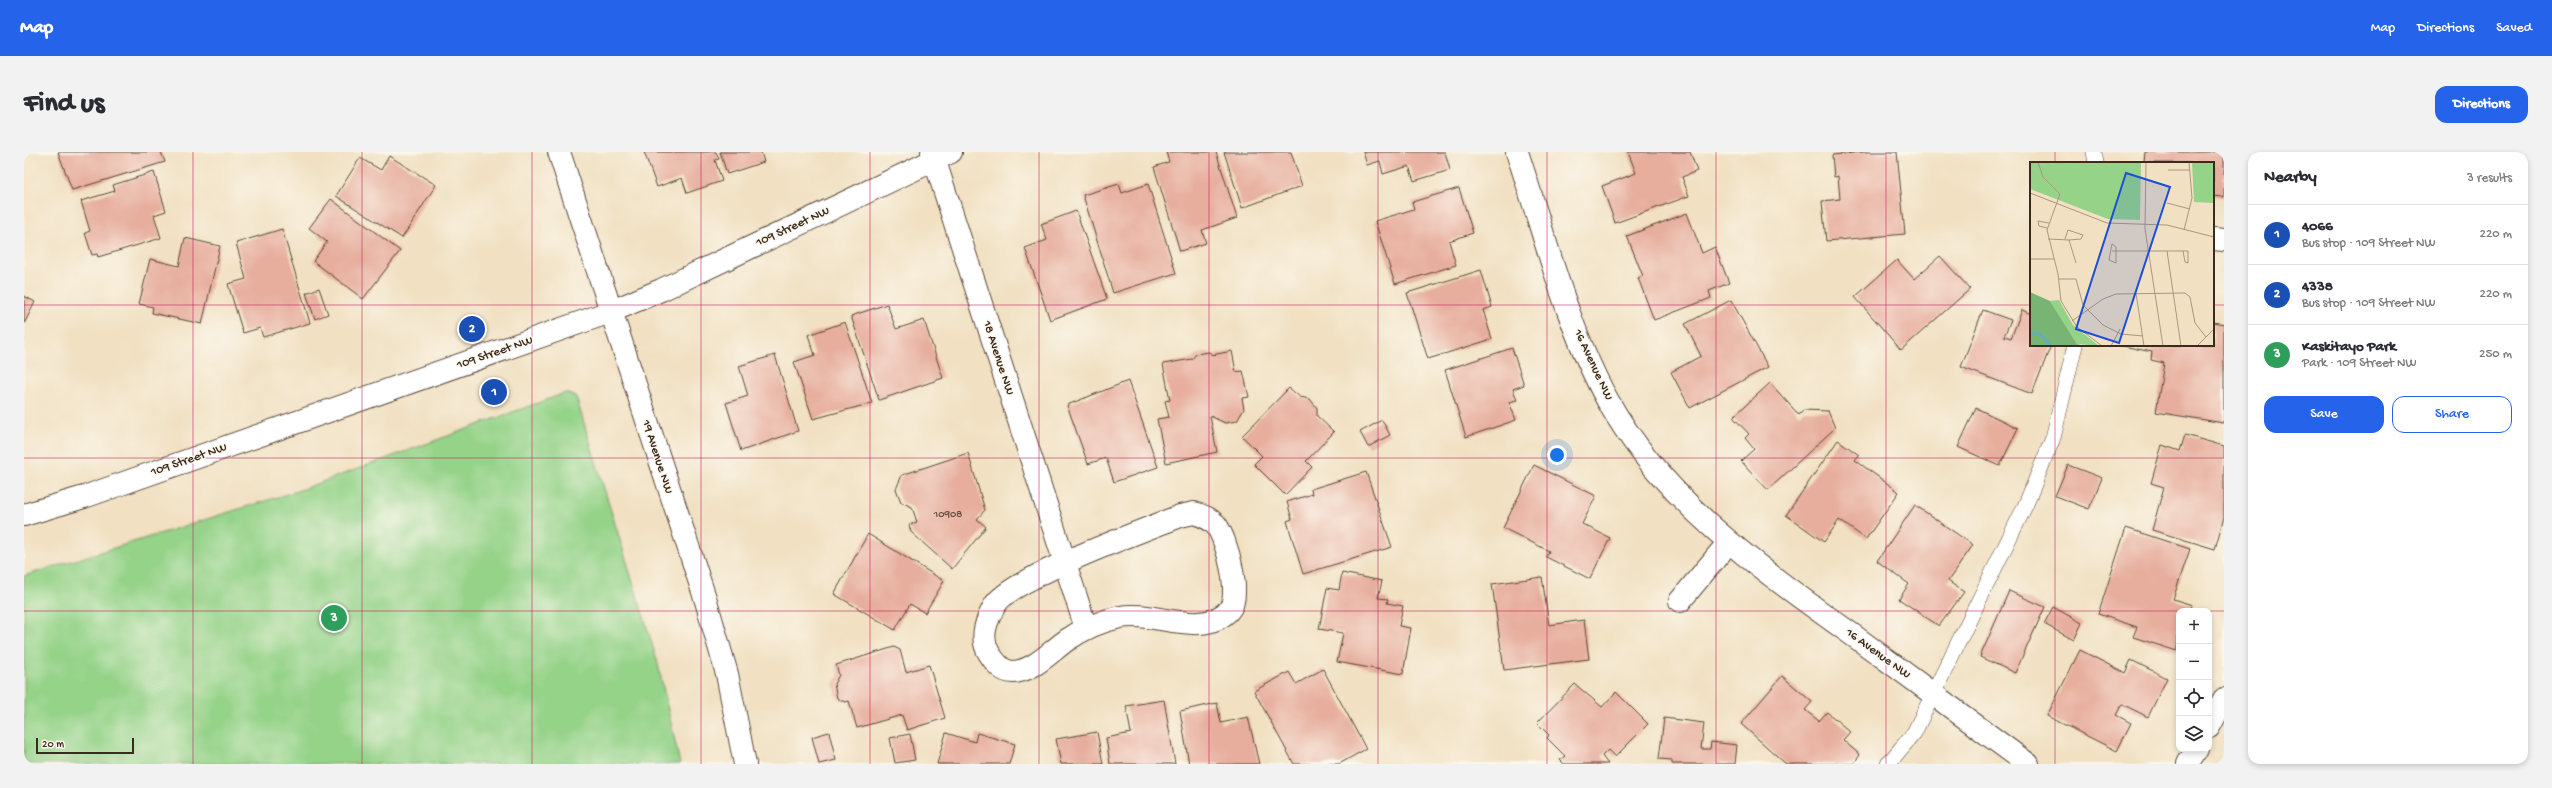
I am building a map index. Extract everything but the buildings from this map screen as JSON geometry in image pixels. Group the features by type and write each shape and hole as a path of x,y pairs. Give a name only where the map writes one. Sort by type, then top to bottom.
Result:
{"street":[{"name":"19 Avenue NW","path":"559,152 708,609 727,674 745,764"},
{"name":"16 Avenue NW","path":"1517,152 1577,334 1608,401 1660,477 1688,506 1782,585 1934,694 2028,764"},
{"name":"109 Street NW","path":"24,515 92,494 610,312 661,290 939,155"},
{"name":"18 Avenue NW","path":"939,155 1064,563 1086,628"},
{"path":"2214,239 2224,240"},
{"path":"1194,513 1208,518 1217,526 1236,586 1235,603 1229,611 1211,621 1188,622 1121,616 1086,628 1028,668 1012,672 998,667 987,651 984,630 999,598 1016,587 1064,563 1180,516 1194,513"},
{"path":"1680,601 1729,542"},
{"path":"2212,721 2224,699"},
{"path":"2188,764 2195,752"}],"lane":[{"path":"2094,152 2096,162"},
{"path":"1888,764 1914,733 2026,504 2053,438 2075,346"}],"green space":[{"path":"565,393 576,397 657,660 680,764 24,764 24,576 300,490"}],"place":[{"name":"4338","path":"472,329"},
{"name":"4066","path":"494,392"},
{"name":"Kaskitayo Park","path":"334,618"}]}
